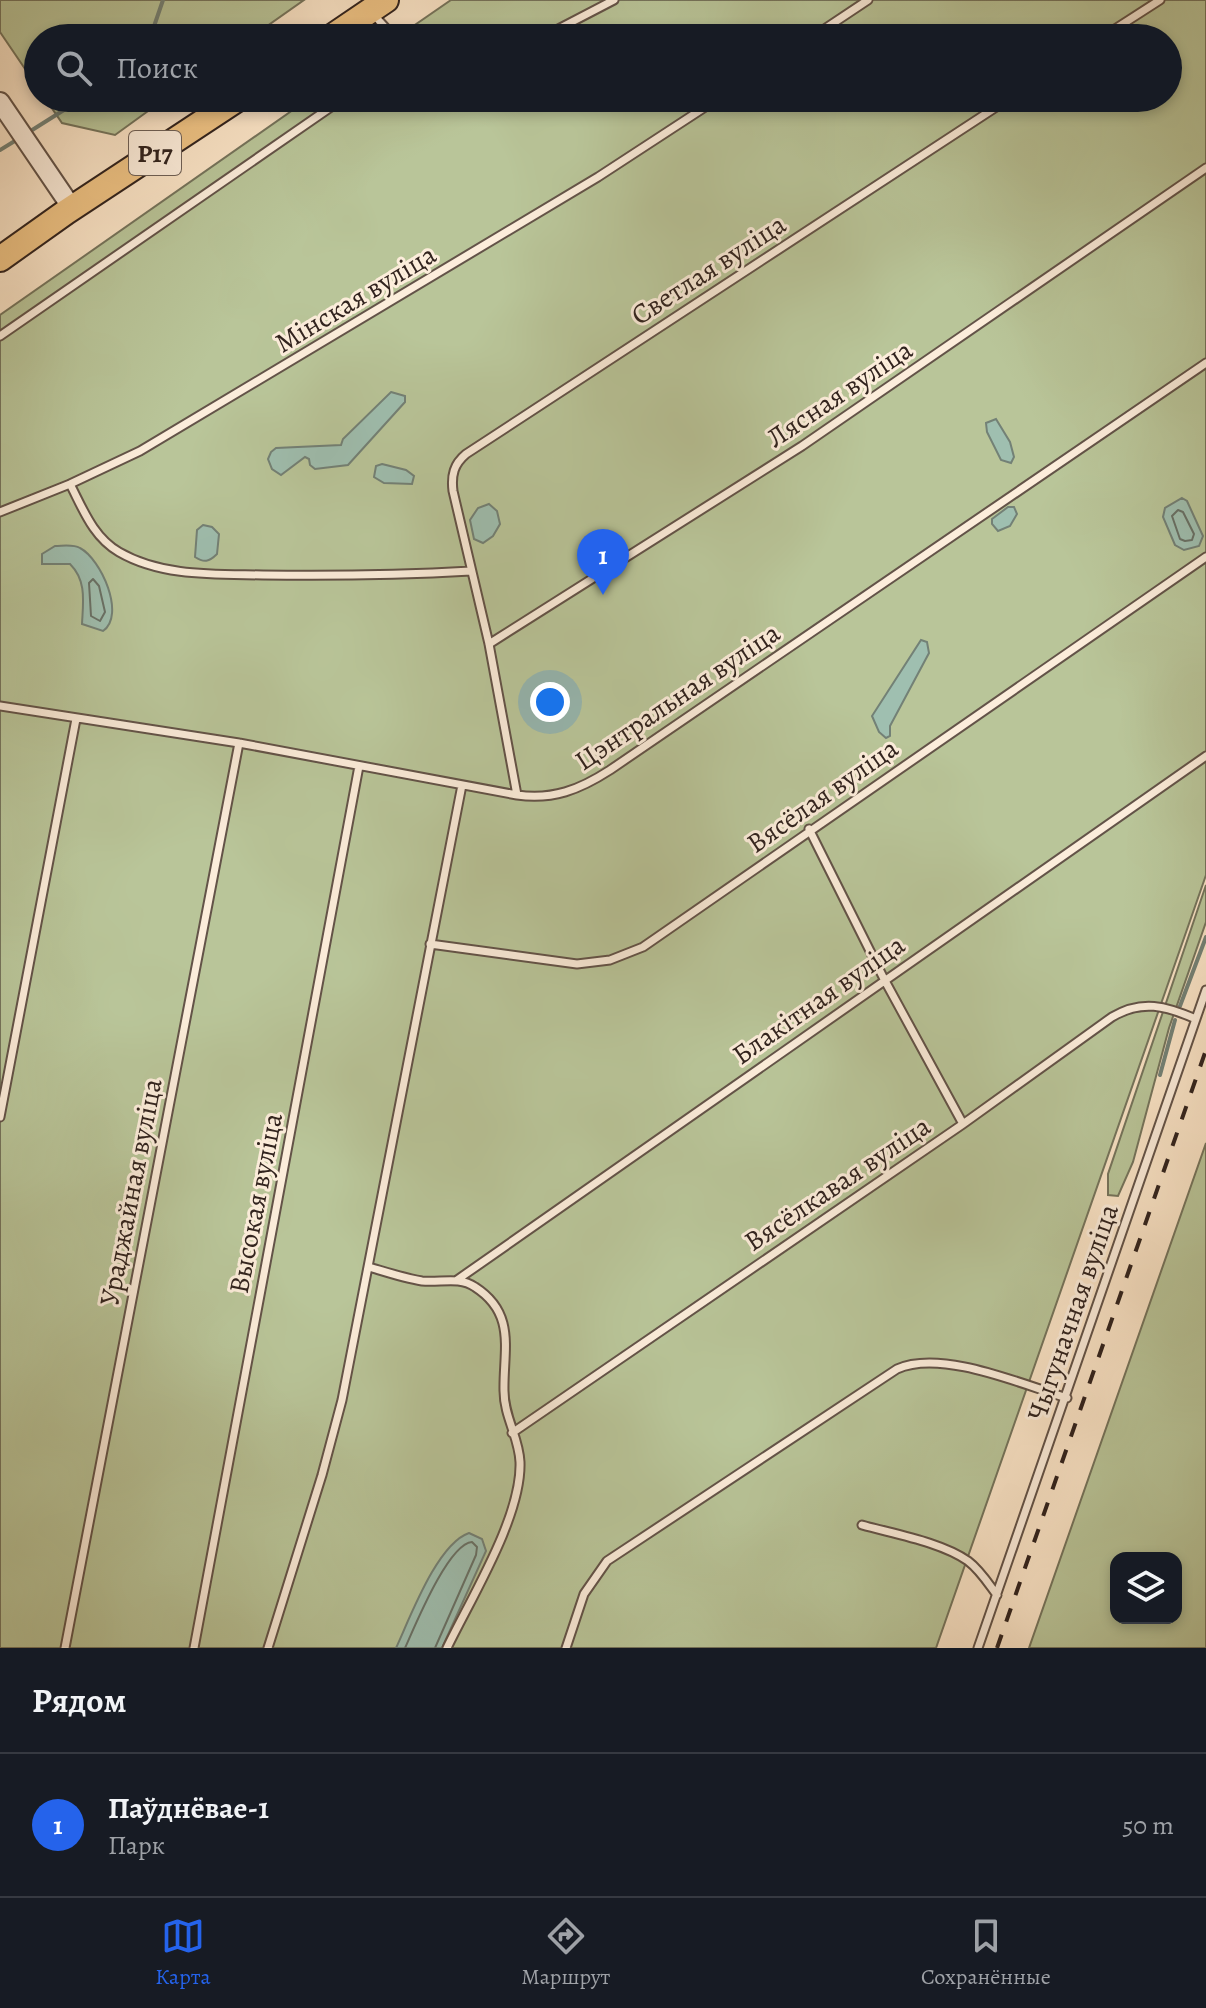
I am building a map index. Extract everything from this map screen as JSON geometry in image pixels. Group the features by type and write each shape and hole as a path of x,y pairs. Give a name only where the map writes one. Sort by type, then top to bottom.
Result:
{"highway":[{"path":"351,24 378,6"},
{"name":"Р17","path":"0,259 218,112"}],"street":[{"path":"0,102 72,208"}],"lane":[{"path":"568,24 614,0"},
{"path":"832,24 868,0"},
{"path":"1123,24 1160,0"},
{"path":"378,6 388,24"},
{"path":"0,336 324,112"},
{"name":"Мінская вуліца","path":"0,512 140,451 598,177 698,112"},
{"name":"Светлая вуліца","path":"471,571 453,491 453,471 466,454 989,112"},
{"name":"Лясная вуліца","path":"489,644 802,446 1206,168"},
{"name":"Цэнтральная вуліца","path":"0,706 239,743 517,795 548,797 564,794 610,770 1206,363"},
{"path":"70,484 89,522 107,544 132,558 164,568 197,573 360,577 471,571 489,644 517,795"},
{"name":"Вясёлая вуліца","path":"430,944 564,963 610,960 643,947 809,829 1206,557"},
{"path":"0,1117 76,719"},
{"name":"Ураджайная вуліца","path":"65,1648 239,743"},
{"name":"Блакітная вуліца","path":"457,1280 1206,756"},
{"name":"Высокая вуліца","path":"194,1648 359,766"},
{"path":"268,1648 330,1450 369,1267 462,785"},
{"path":"809,829 884,979 963,1124"},
{"name":"Чыгуначная вуліца","path":"978,1648 1206,990"},
{"name":"Вясёлкавая вуліца","path":"512,1433 1121,1012 1153,1005 1196,1019"},
{"path":"369,1267 424,1281 457,1280 471,1284 488,1297 506,1330 504,1398 520,1460 511,1509 447,1648"},
{"path":"566,1648 590,1582 619,1551 897,1369 922,1361 952,1364 1067,1398"},
{"path":"862,1525 961,1556 978,1570 997,1595"}],"shaded area":[{"path":"0,0 304,0 270,24 24,24 24,67 0,32"},
{"path":"451,0 1206,0 1206,875 936,1648 0,1648 0,315 290,112 1182,112 1182,24 416,24"},
{"path":"55,112 147,112 115,135 62,123"},
{"path":"1206,885 1206,922 1169,1028 1133,1162 1118,1196 1108,1195 1108,1174"},
{"path":"1206,1143 1206,1648 1029,1648"}],"water":[{"path":"391,392 405,396 405,402 348,465 315,469 305,457 281,475 272,469 268,459 276,448 341,445 343,439"},
{"path":"996,419 1010,442 1014,457 1011,463 1001,460 987,432 986,423"},
{"path":"382,464 406,470 414,476 412,484 384,483 374,477 376,466"},
{"path":"1182,498 1187,501 1203,536 1199,546 1184,550 1175,545 1163,517 1165,508"},
{"path":"489,504 497,511 500,524 493,536 483,543 474,539 470,520 478,508"},
{"path":"1008,507 1014,507 1017,514 1010,526 998,531 992,519"},
{"path":"203,525 212,527 219,534 217,554 206,561 195,557 197,530"},
{"path":"55,546 80,548 96,563 103,575 112,613 103,631 82,624 82,585 70,564 42,564 42,554"},
{"path":"921,640 927,642 929,653 890,726 890,736 886,738 879,732 872,716"},
{"path":"469,1533 482,1539 486,1551 442,1648 396,1648 436,1566 457,1540"}],"waterway":[{"path":"155,24 163,0"},
{"path":"29,132 61,112"},
{"path":"0,150 18,139"},
{"path":"1180,1006 1206,937"},
{"path":"1160,1075 1175,1020"}],"railway":[{"path":"997,1648 1206,1050"}],"place":[{"name":"Паўднёвае-1","path":"603,595"}]}
